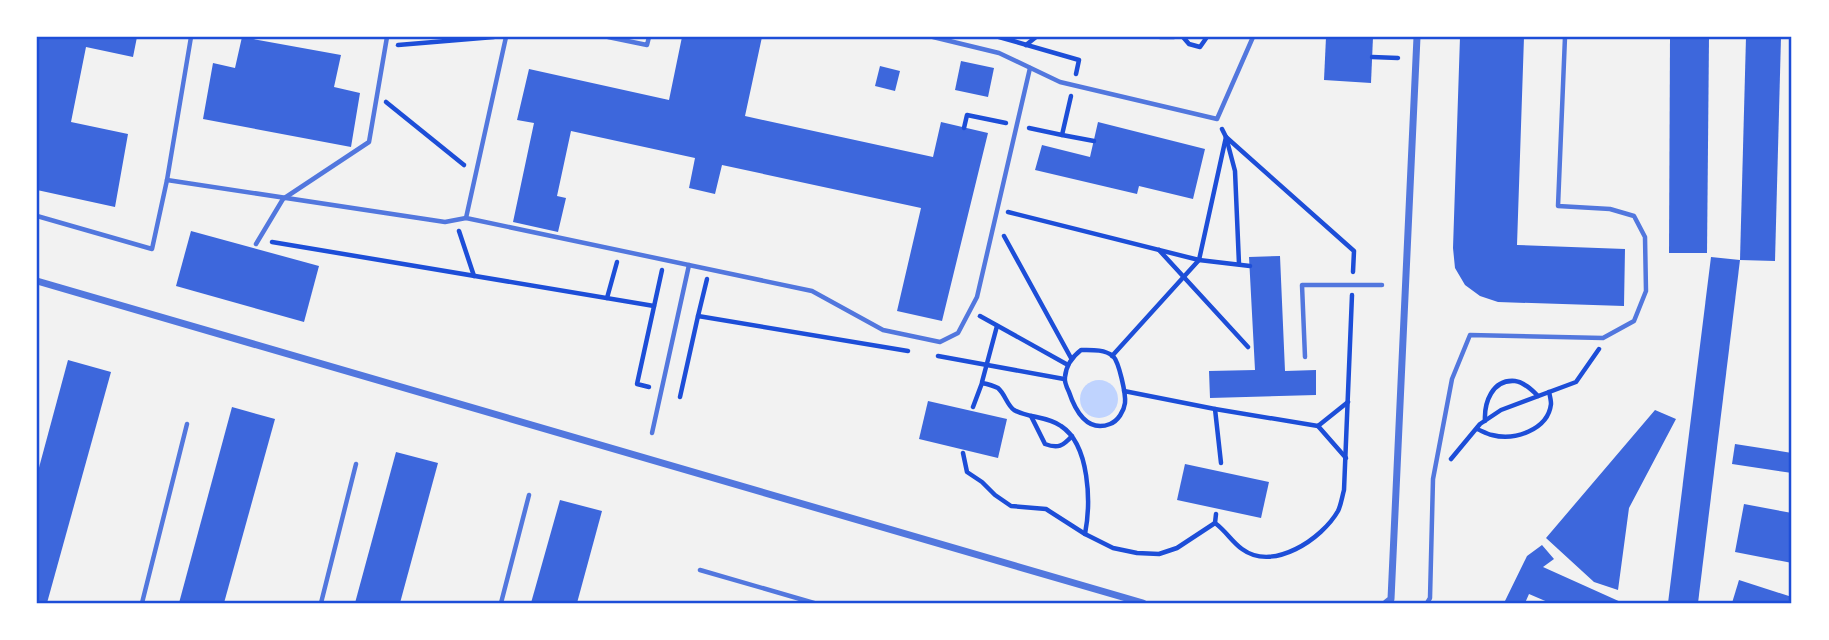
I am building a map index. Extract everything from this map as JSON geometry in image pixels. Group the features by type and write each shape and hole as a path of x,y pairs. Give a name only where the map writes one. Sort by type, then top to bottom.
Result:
{"street":[{"path":"1386,603 1391,599 1417,37"},
{"path":"37,281 1143,603"}],"lane":[{"path":"37,216 152,249 167,180 191,37"},
{"path":"258,242 283,199 369,142 387,37"},
{"path":"466,218 506,37"},
{"path":"608,37 647,45 649,37"},
{"path":"933,37 999,54 1060,82 1217,119 1254,37"},
{"path":"965,45 971,37"},
{"path":"1427,603 1430,598 1433,479 1452,379 1470,335 1603,338 1634,321 1646,291 1645,237 1634,216 1610,209 1559,206 1565,37"},
{"path":"167,180 445,222 466,218 811,291 883,330 940,342 958,333 977,297 1030,68"},
{"path":"652,433 689,265"},
{"path":"1304,357 1302,285 1382,285"},
{"path":"142,603 187,424"},
{"path":"321,603 356,464"},
{"path":"501,603 529,495"},
{"path":"700,570 814,603"}],"path":[{"path":"386,46 498,37"},
{"path":"1160,37 1174,37"},
{"path":"1183,37 1189,44 1200,47 1207,37"},
{"path":"1372,57 1398,58"},
{"path":"377,95 476,174"},
{"path":"1112,356 1199,260 1226,136 1234,171 1239,264"},
{"path":"997,209 1199,260 1250,266"},
{"path":"995,219 1071,358"},
{"path":"456,220 474,276"},
{"path":"258,242 654,306"},
{"path":"1159,250 1248,347"},
{"path":"607,298 620,251"},
{"path":"664,260 638,384 680,395 709,270"},
{"path":"970,310 1068,365"},
{"path":"698,316 918,353"},
{"path":"973,407 997,326"},
{"path":"1433,479 1476,429 1501,410 1576,382 1599,350 1603,338"},
{"path":"1081,350 1099,350 1112,356 1117,363 1125,402 1120,415 1111,424 1097,426 1085,421 1076,412 1064,379 1071,358 1081,350"},
{"path":"932,355 1064,379"},
{"path":"1485,421 1484,409 1489,395 1498,385 1514,381 1528,387 1538,396"},
{"path":"982,383 998,388 1012,409 1045,418 1061,426 1072,436 1082,459 1087,491 1085,534"},
{"path":"1124,391 1318,426 1346,458"},
{"path":"1476,429 1491,435 1509,437 1535,429 1545,418 1551,404 1549,392"},
{"path":"1318,426 1348,402"},
{"path":"1215,408 1221,463"},
{"path":"1031,415 1045,444 1055,448 1064,445 1072,436"},
{"path":"963,453 967,472 1011,506 1046,509 1113,548 1159,554 1177,548 1215,523"}],"water":[{"path":"1099,380 1112,386 1118,399 1112,412 1099,418 1086,412 1080,399 1086,386"}],"building":[{"path":"37,37 137,37 133,57 86,47 71,122 128,134 115,207 37,190"},
{"path":"242,37 341,55 334,87 360,93 351,147 203,119 213,63 235,68"},
{"path":"682,37 762,37 745,116 933,157 941,122 988,133 942,321 897,311 921,208 722,165 715,194 689,188 695,158 571,131 557,196 566,198 558,232 513,222 534,123 517,120 529,69 669,100"},
{"path":"1326,37 1373,37 1371,83 1324,80"},
{"path":"1460,37 1524,37 1517,245 1625,249 1624,306 1498,302 1480,296 1465,285 1455,268 1453,248"},
{"path":"1670,37 1709,37 1707,253 1669,253"},
{"path":"1746,37 1781,37 1775,261 1740,260"},
{"path":"961,61 994,68 988,97 955,90"},
{"path":"880,66 900,71 895,91 875,86"},
{"path":"1098,122 1205,149 1193,199 1139,186 1137,194 1035,170 1042,145 1090,157"},
{"path":"191,231 319,266 304,322 176,286"},
{"path":"1280,256 1285,371 1316,370 1316,395 1210,398 1209,371 1255,370 1249,257"},
{"path":"1711,257 1740,260 1698,603 1668,603"},
{"path":"68,360 111,372 47,603 37,603 37,475"},
{"path":"928,401 1007,419 998,458 919,439"},
{"path":"232,407 275,419 224,603 179,603"},
{"path":"1655,410 1676,419 1629,508 1618,590 1594,582 1546,538"},
{"path":"1735,444 1792,453 1792,473 1732,464"},
{"path":"396,452 438,463 400,603 355,603"},
{"path":"1185,464 1269,482 1261,518 1177,500"},
{"path":"560,500 602,511 577,603 531,603"},
{"path":"1744,504 1792,513 1792,563 1735,552"},
{"path":"1542,545 1554,559 1543,567 1623,603 1550,603 1529,594 1525,603 1504,603 1527,556"},
{"path":"1739,580 1792,597 1792,603 1732,603"}]}
